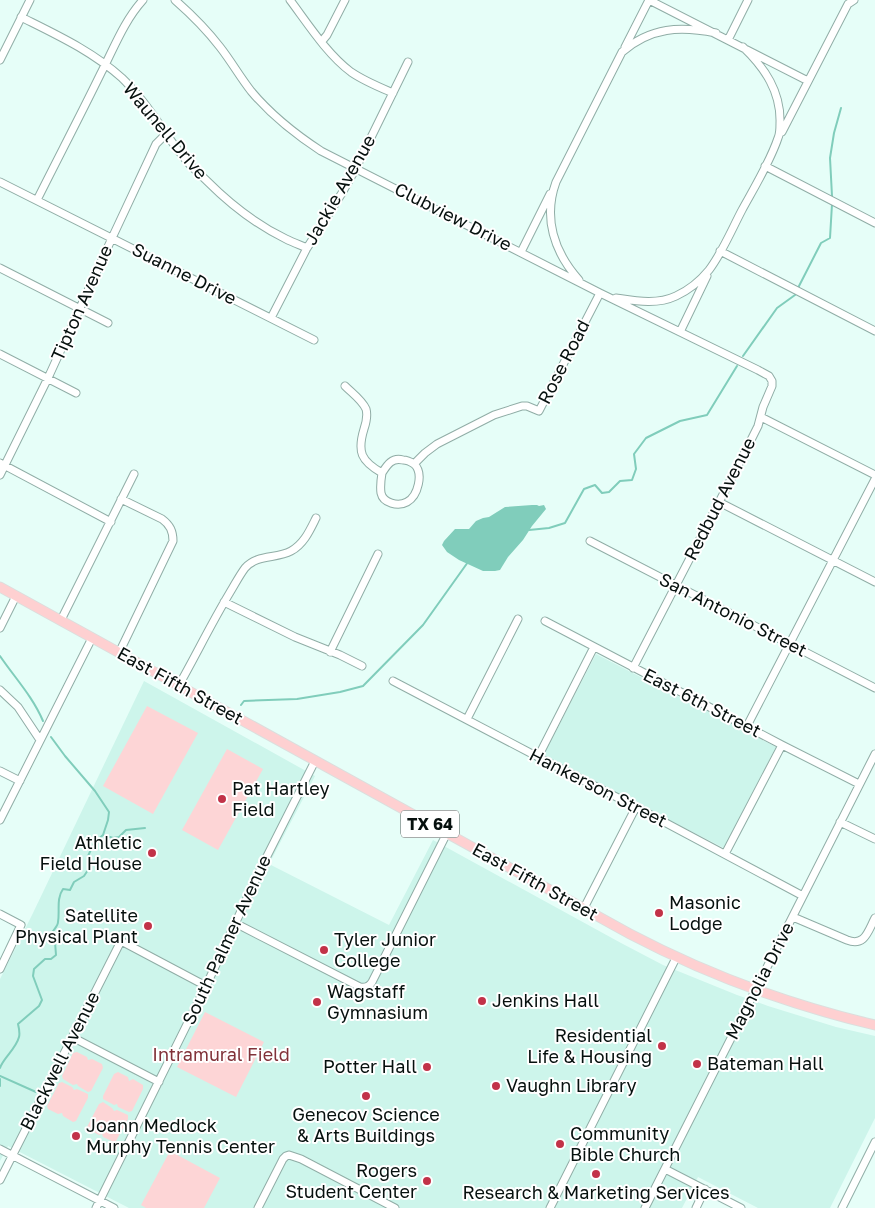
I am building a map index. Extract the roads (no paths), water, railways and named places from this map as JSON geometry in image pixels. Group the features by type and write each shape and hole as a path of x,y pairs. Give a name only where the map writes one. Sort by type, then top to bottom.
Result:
{"main road":[{"name":"East Fifth Street","path":"0,587 676,958 756,990 834,1015 875,1025"}],"street":[{"path":"0,60 30,0"},
{"path":"37,200 106,65 120,33 143,0"},
{"name":"Clubview Drive","path":"175,0 220,46 251,91 275,116 321,151 582,284 758,370 769,376 772,381"},
{"path":"290,0 332,54 352,72 393,93"},
{"path":"322,42 345,0"},
{"path":"521,252 649,0 808,81"},
{"path":"728,40 748,0"},
{"path":"680,332 710,268 765,166 848,1"},
{"name":"Waunell Drive","path":"21,17 71,42 106,65 135,91 186,160 221,195 250,219 307,248"},
{"path":"622,52 642,37 668,29 690,29 716,33"},
{"path":"743,47 764,72 775,91 779,104 778,139"},
{"name":"Jackie Avenue","path":"272,318 307,248 356,168 408,62"},
{"name":"Tipton Avenue","path":"0,475 2,464 48,378 156,144 167,133"},
{"path":"765,166 875,224"},
{"name":"Suanne Drive","path":"0,182 314,340"},
{"path":"556,182 550,203 553,235 558,249 582,284"},
{"path":"720,251 875,331"},
{"path":"0,268 108,323"},
{"path":"608,297 648,302 670,299 690,288 710,268"},
{"name":"Rose Road","path":"414,464 437,444 494,415 522,406 527,406 539,412 600,293"},
{"path":"0,354 76,393"},
{"name":"Redbud Avenue","path":"633,668 758,426 772,381"},
{"path":"345,386 363,404 367,413 366,425 360,442 362,455 370,465 382,473"},
{"path":"761,417 875,475"},
{"path":"395,459 401,459 414,464 418,473 418,484 412,498 405,503 393,504 383,497 381,490 382,473 389,463 395,459"},
{"path":"2,464 110,522"},
{"path":"61,620 134,474"},
{"path":"747,726 875,479"},
{"path":"119,653 173,541 171,528 167,523 122,499"},
{"path":"719,502 875,582"},
{"path":"179,685 244,569 257,560 291,551 303,540 316,518"},
{"name":"San Antonio Street","path":"590,541 875,688"},
{"path":"330,652 378,554"},
{"path":"0,628 16,596"},
{"path":"224,602 295,637 362,666"},
{"path":"467,719 518,619"},
{"name":"East 6th Street","path":"546,621 633,668 860,784"},
{"path":"0,820 92,638"},
{"path":"538,757 594,647"},
{"name":"Hankerson Street","path":"393,681 803,896"},
{"path":"0,690 18,707 40,740"},
{"path":"725,854 782,745"},
{"name":"Magnolia Drive","path":"645,1208 875,754"},
{"name":"South Palmer Avenue","path":"96,1208 315,761"},
{"path":"0,771 20,781"},
{"path":"584,908 636,807"},
{"path":"840,822 875,839"},
{"path":"235,924 360,987 368,986 372,982 447,834"},
{"path":"0,914 21,925 0,969"},
{"path":"793,917 853,943 858,943 862,940 875,918"},
{"name":"Blackwell Avenue","path":"0,1180 121,941 206,986"},
{"path":"550,1208 676,958"},
{"path":"72,1037 159,1082"},
{"path":"842,1208 875,1142"},
{"path":"0,1149 114,1208"},
{"path":"258,1208 282,1159 289,1155 395,1208"},
{"path":"665,1169 741,1208"},
{"path":"696,1208 705,1189"}],"waterway":[{"path":"832,196 830,158 841,108"},
{"path":"798,288 821,243 830,238 832,204"},
{"path":"743,356 777,308 795,295"},
{"path":"529,530 549,528 565,523 584,489 595,485 602,493 609,492 620,481 632,480 636,469 634,454 646,438 680,421 707,415 737,366"},
{"path":"241,705 244,701 297,699 363,686 423,625 468,562"},
{"path":"0,656 29,696 43,721"},
{"path":"0,1068 19,1037 18,1024 39,1006 42,1000 33,976 34,969 45,959 51,959 56,955 52,933 58,923 61,893 63,889 70,890 74,882 84,876 92,864 88,856 94,843 103,835 108,820 109,812 95,791 51,737"},
{"path":"104,835 113,838 119,837 126,830 145,828"},
{"path":"0,1076 36,1092"},
{"path":"0,1079 0,1086"}],"place":[{"name":"Pat Hartley Field","path":"222,799"},
{"name":"Athletic Field House","path":"152,853"},
{"name":"Masonic Lodge","path":"659,913"},
{"name":"Satellite Physical Plant","path":"148,926"},
{"name":"Tyler Junior College","path":"324,950"},
{"name":"Jenkins Hall","path":"482,1001"},
{"name":"Wagstaff Gymnasium","path":"317,1002"},
{"name":"Residential Life & Housing","path":"662,1046"},
{"name":"Bateman Hall","path":"697,1064"},
{"name":"Potter Hall","path":"427,1067"},
{"name":"Vaughn Library","path":"496,1086"},
{"name":"Genecov Science & Arts Buildings","path":"366,1096"},
{"name":"Joann Medlock Murphy Tennis Center","path":"76,1136"},
{"name":"Community Bible Church","path":"560,1144"},
{"name":"Research & Marketing Services","path":"596,1174"},
{"name":"Rogers Student Center","path":"427,1181"}],"park label":[{"name":"Intramural Field","path":"221,1055"}]}
